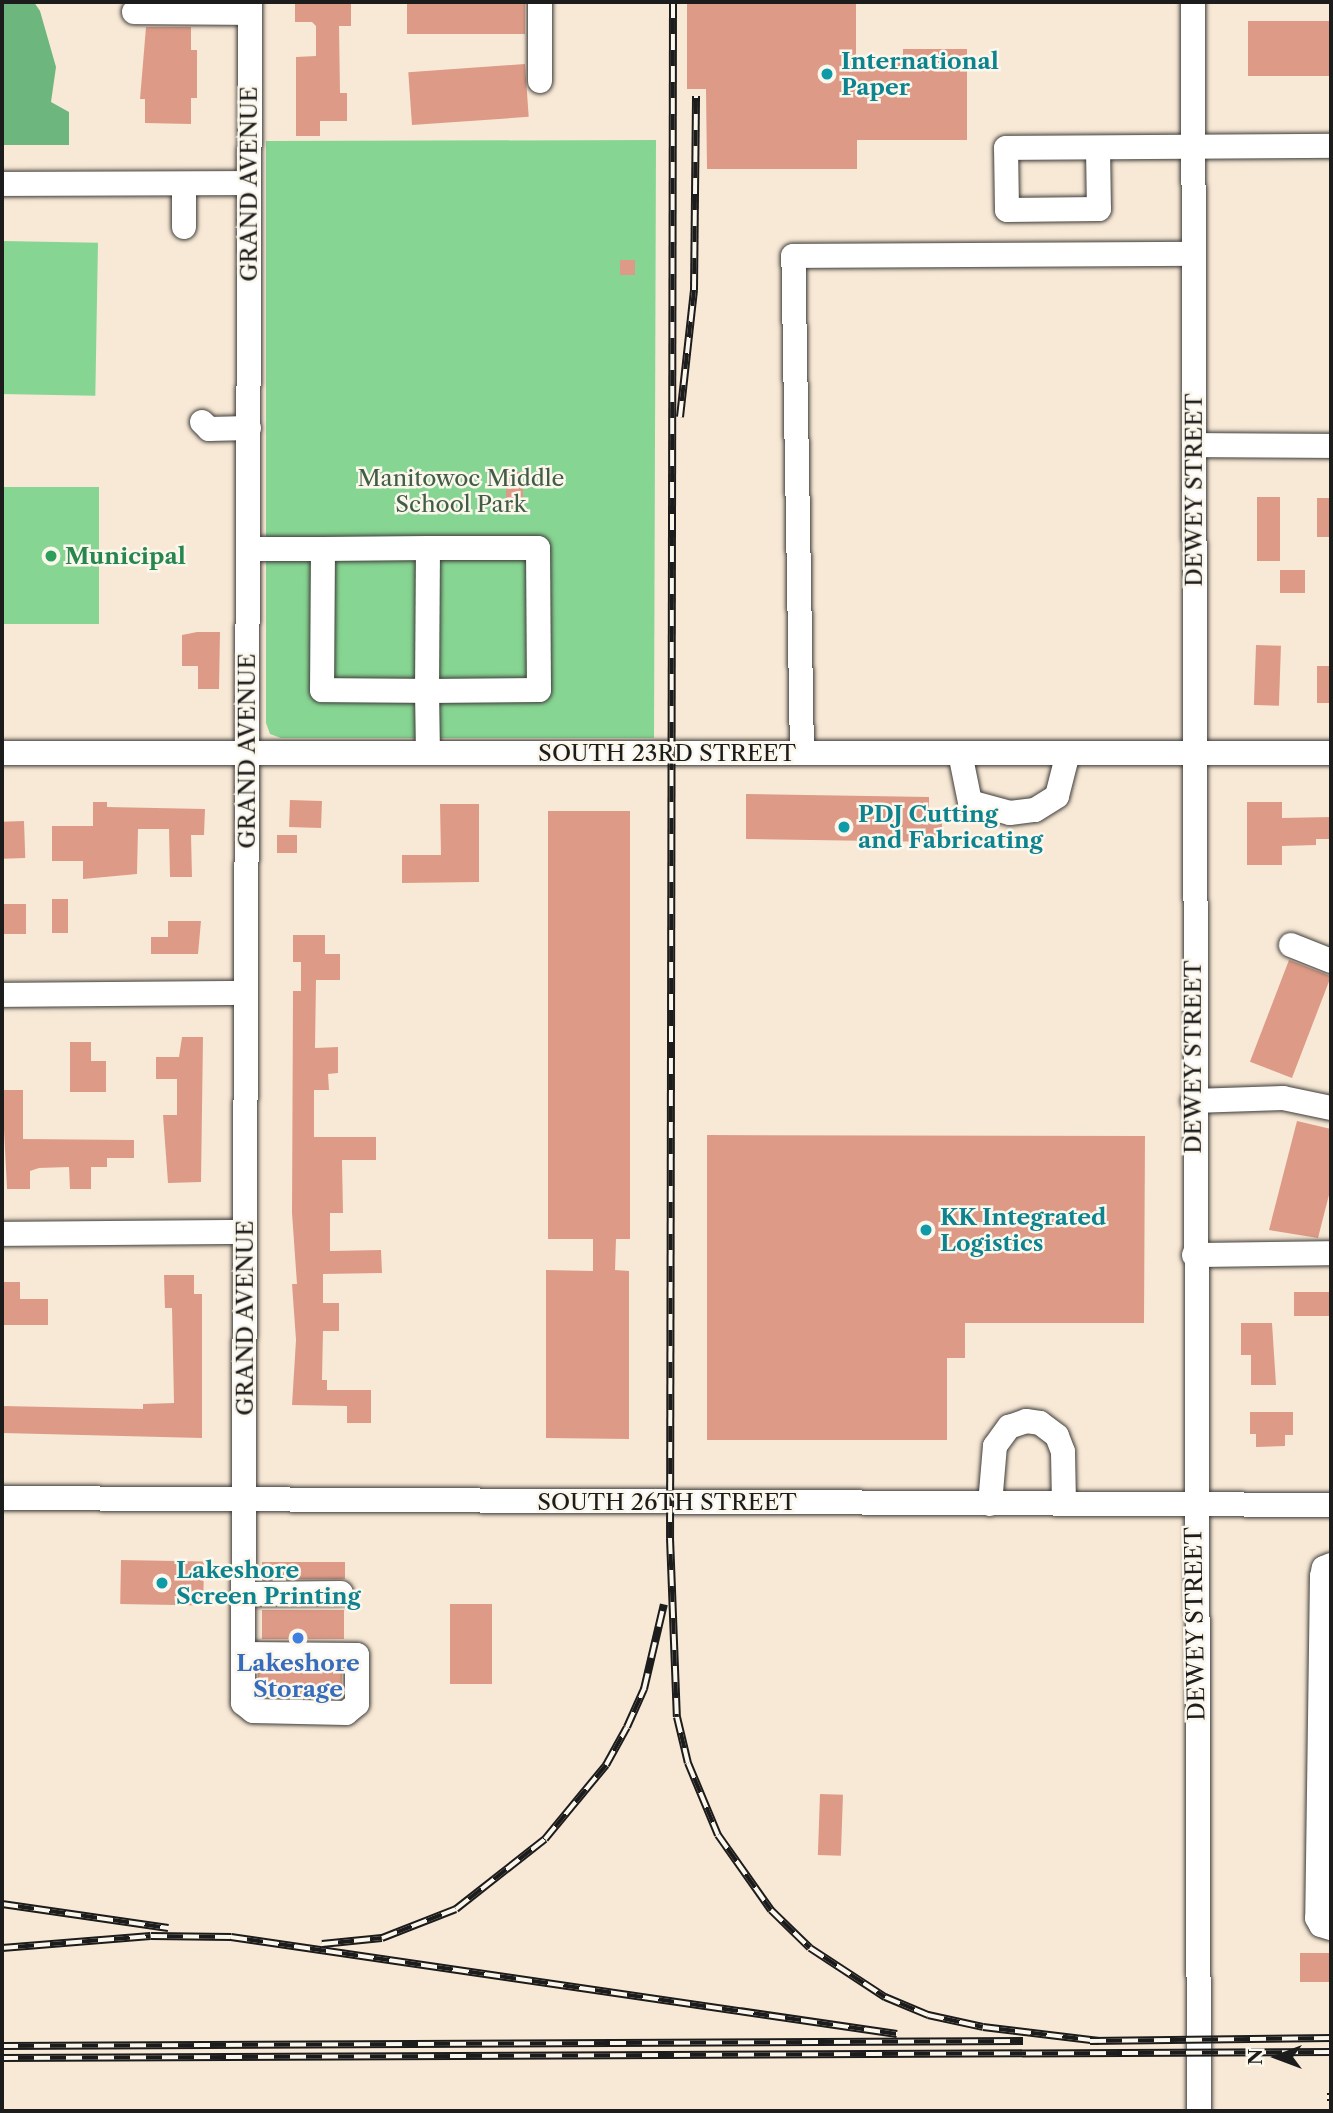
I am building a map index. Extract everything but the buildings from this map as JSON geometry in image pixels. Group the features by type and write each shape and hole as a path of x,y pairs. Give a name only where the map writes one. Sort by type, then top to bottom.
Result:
{"street":[{"path":"540,2 540,81"},
{"name":"DEWEY STREET","path":"1192,2 1195,445 1194,1505 1199,2111"},
{"path":"134,12 250,7"},
{"name":"GRAND AVENUE","path":"244,1654 358,1655 358,1704 346,1713 253,1711 243,1703 250,7"},
{"path":"1098,148 1331,146"},
{"path":"2,184 249,183"},
{"path":"184,184 184,227"},
{"path":"802,754 793,256 1193,254"},
{"path":"202,422 209,429 248,428"},
{"path":"1195,445 1331,446"},
{"path":"428,548 428,754"},
{"path":"248,549 538,548 538,691 322,691 323,549"},
{"name":"SOUTH 23RD STREET","path":"2,753 1331,753"},
{"path":"960,753 970,802 1010,813 1035,810 1057,796 1068,753"},
{"path":"1291,945 1331,961"},
{"path":"2,995 246,993"},
{"path":"1193,1101 1283,1098 1331,1108"},
{"path":"2,1234 245,1232"},
{"path":"1194,1255 1331,1254"},
{"path":"990,1504 995,1446 1009,1427 1026,1421 1041,1423 1058,1436 1063,1452 1063,1504"},
{"name":"SOUTH 26TH STREET","path":"2,1498 1331,1505"},
{"path":"1331,1565 1324,1568 1322,1576 1325,1736 1317,1918 1321,1926 1331,1928"},
{"path":"244,1594 341,1593"}],"green space":[{"path":"2,2 34,2 40,11 56,67 51,102 69,112 69,145 2,145"},
{"name":"Manitowoc Middle School Park","path":"656,140 654,738 281,738 270,734 266,723 266,141"},
{"path":"2,241 98,243 95,396 2,394"},
{"name":"Municipal","path":"2,487 99,487 99,624 2,624"}],"railway":[{"path":"673,2 670,1538 677,1717 688,1763 718,1835 771,1910 810,1948 885,1997 928,2015 983,2027 1099,2041"},
{"path":"680,417 694,290 696,96"},
{"path":"322,1944 382,1938 456,1909 545,1839 606,1765 627,1727 644,1689 664,1604"},
{"path":"2,1904 168,1928"},
{"path":"2,1948 151,1936 231,1937 897,2034"},
{"path":"1090,2041 1331,2038"},
{"path":"2,2046 1023,2041"},
{"path":"2,2058 1331,2052"}],"place":[{"name":"International Paper","path":"827,74"},
{"name":"Municipal","path":"51,556"},
{"name":"PDJ Cutting and Fabricating","path":"844,827"},
{"name":"KK Integrated Logistics","path":"926,1230"},
{"name":"Lakeshore Screen Printing","path":"162,1583"},
{"name":"Lakeshore Storage","path":"298,1638"}]}
